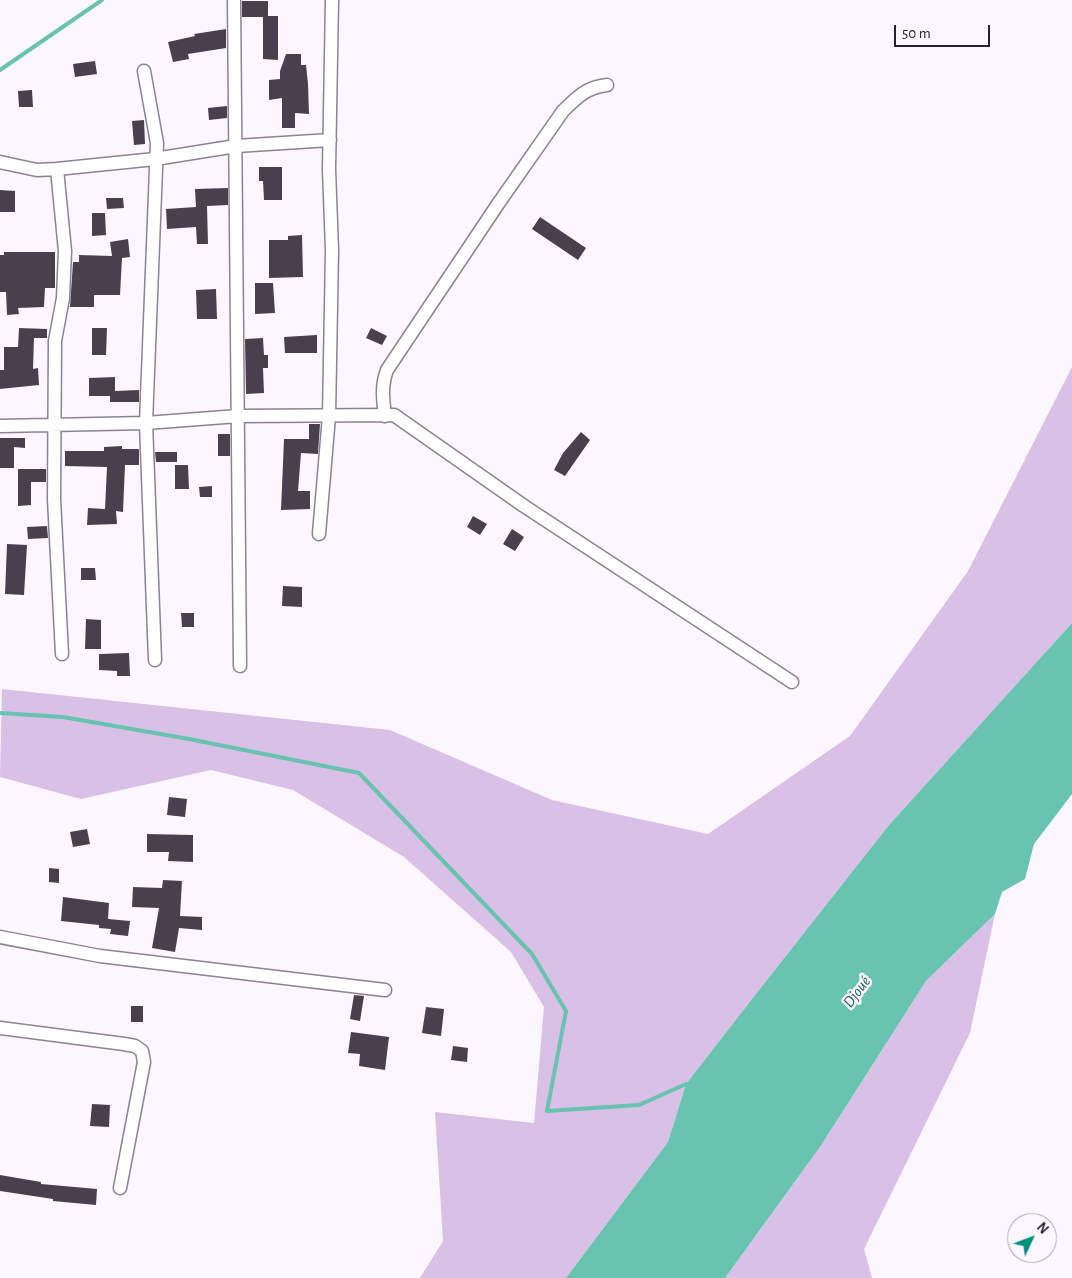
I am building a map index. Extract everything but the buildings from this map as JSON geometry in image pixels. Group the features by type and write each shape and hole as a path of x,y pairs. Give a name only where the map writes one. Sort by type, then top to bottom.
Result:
{"street":[{"path":"234,0 240,666"},
{"path":"319,534 329,416 332,250 330,140 332,0"},
{"path":"144,71 157,142 155,159 153,295 146,423 155,660"},
{"path":"385,416 382,396 383,381 387,370 456,266 563,111 581,93 595,86 607,85"},
{"path":"0,162 37,170 57,169 155,159 236,146 330,140"},
{"path":"57,169 65,252 64,298 55,341 54,425 54,498 62,654"},
{"path":"0,426 146,423 238,416 394,415 524,506 792,682"},
{"path":"0,937 100,956 385,990"},
{"path":"0,1028 130,1045 142,1051 144,1062 120,1188"}],"shaded area":[{"path":"1072,367 1072,623 889,825 686,1084 668,1142 566,1278 420,1278 443,1241 435,1112 534,1123 544,1007 511,952 404,857 293,790 211,770 81,799 0,777 2,689 390,730 552,800 708,834 850,736 968,571"},
{"path":"995,914 970,1033 864,1249 872,1278 725,1278 820,1147 926,981"}],"water":[{"name":"Djoué","path":"1072,623 1072,794 1034,844 1025,879 1002,892 995,914 926,981 820,1147 725,1278 566,1278 668,1142 686,1084 889,825"}],"waterway":[{"path":"0,70 102,0"},
{"path":"0,713 63,717 189,739 359,773 532,954 566,1011 547,1111 639,1105 686,1084 689,1087"}]}
